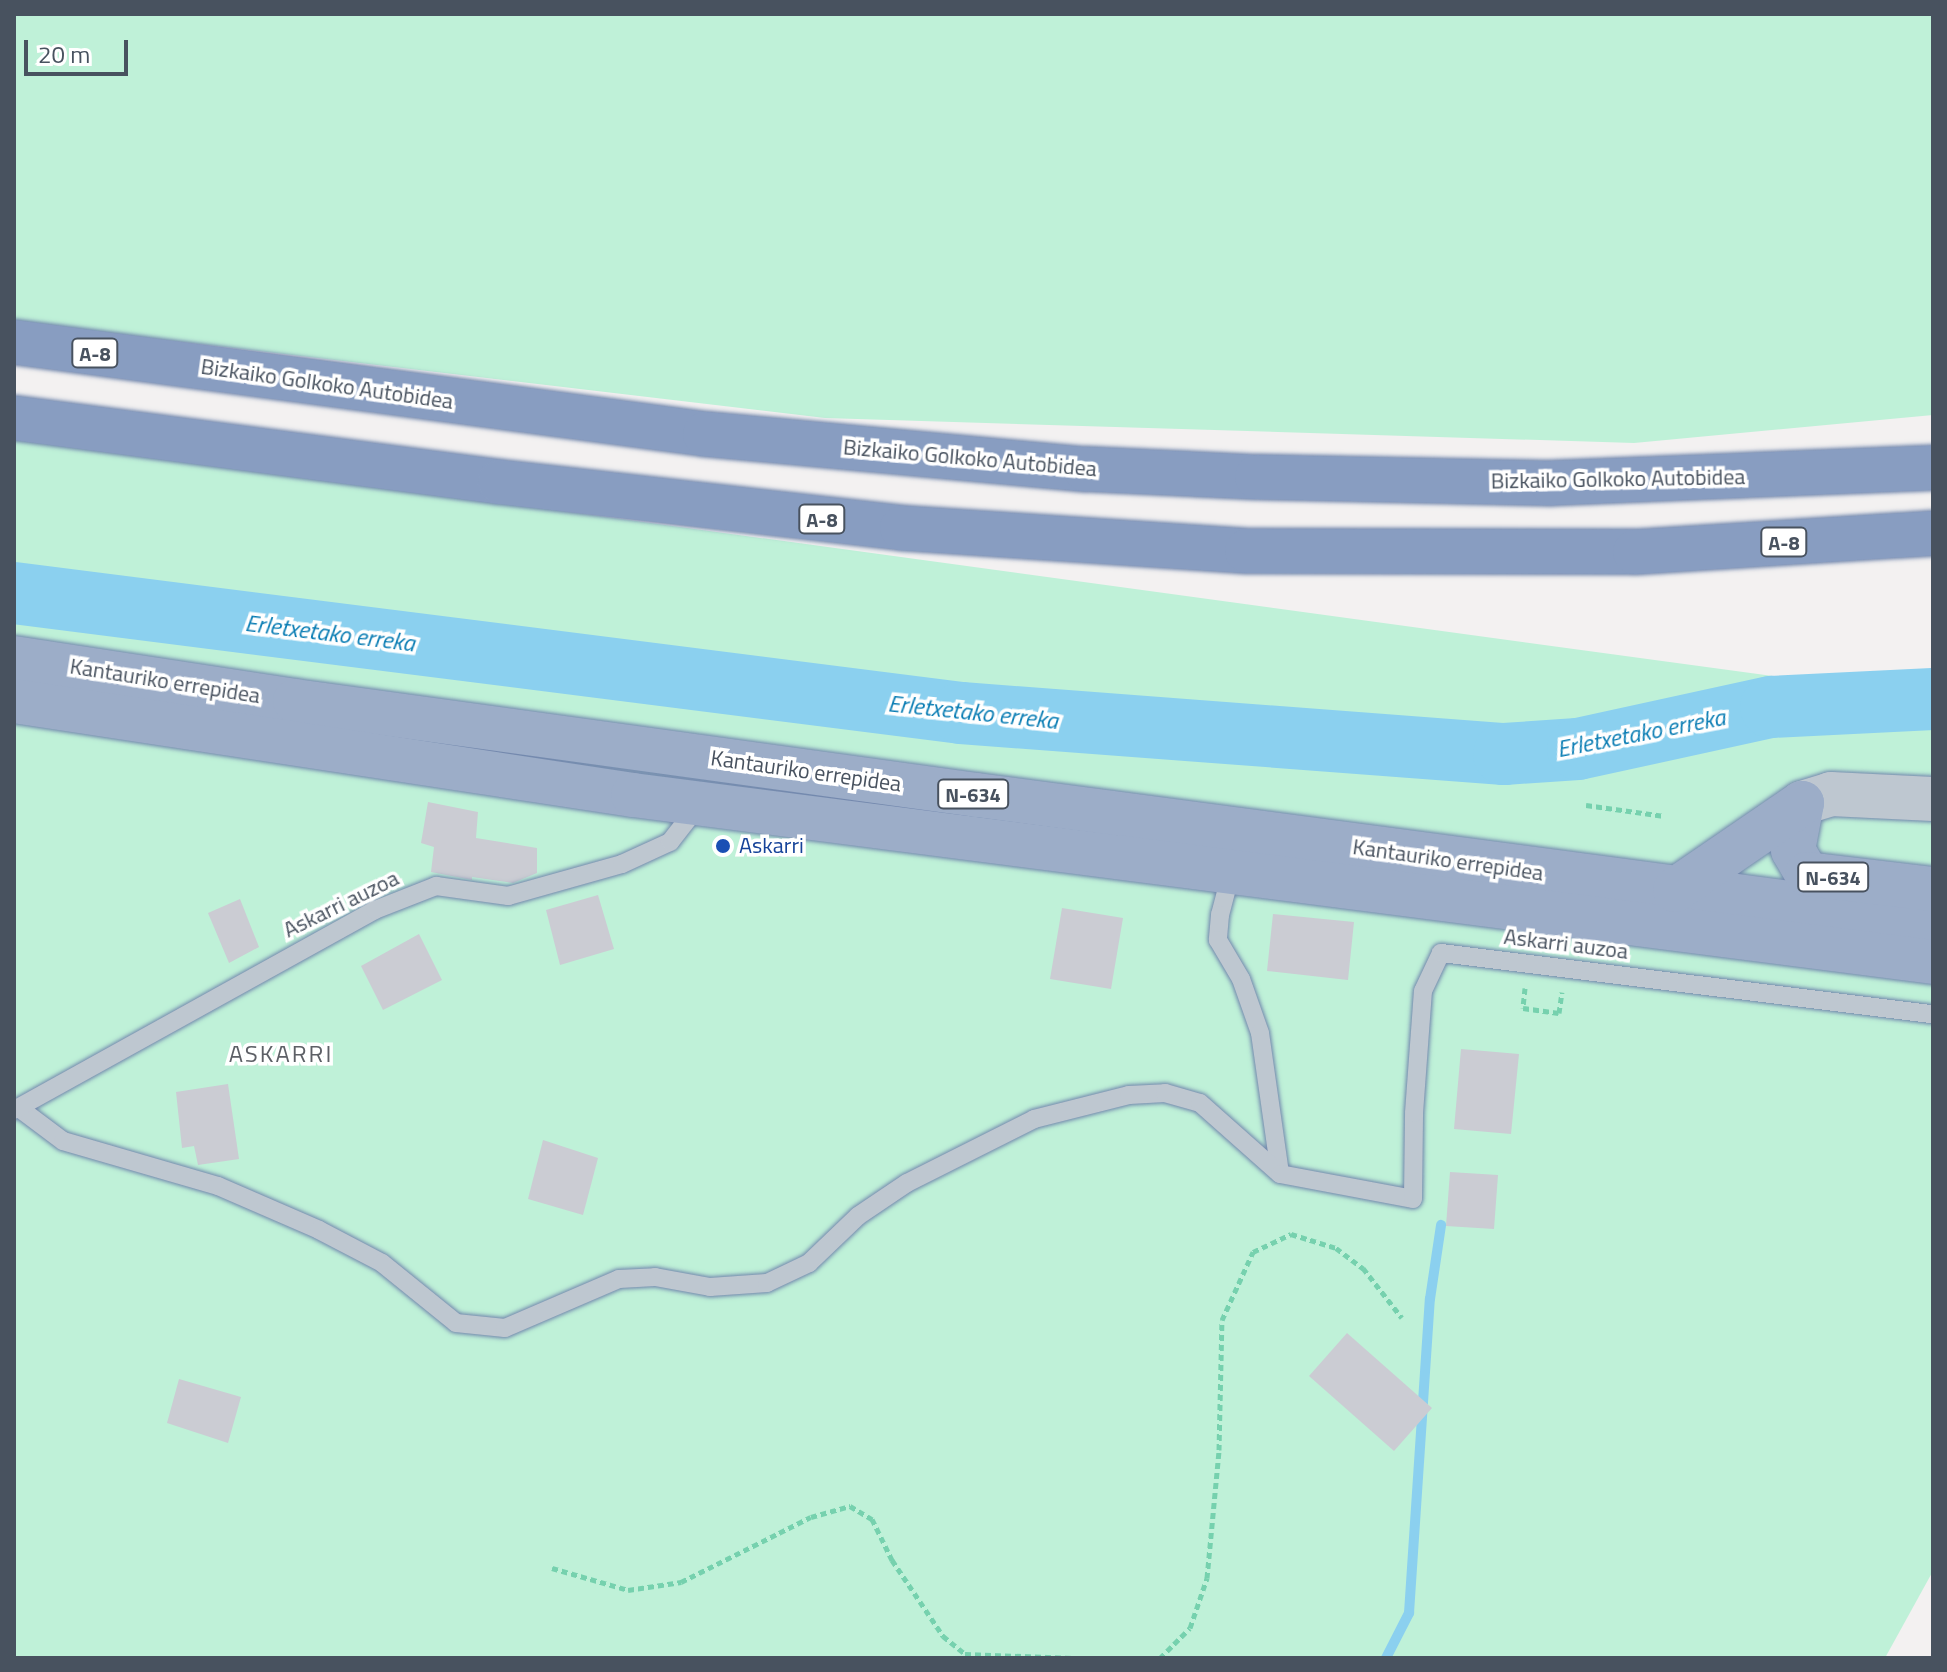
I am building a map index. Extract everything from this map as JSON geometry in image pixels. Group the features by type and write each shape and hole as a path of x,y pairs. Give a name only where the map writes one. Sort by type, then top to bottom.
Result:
{"highway":[{"name":"Bizkaiko Golkoko Autobidea","path":"14,342 705,434 1085,469 1257,477 1552,483 1933,468"},
{"name":"A-8","path":"14,418 500,482 887,527 1247,551 1635,552 1933,533"},
{"name":"Kantauriko errepidea","path":"14,658 295,701 1675,890 1933,922"},
{"name":"Kantauriko errepidea","path":"14,701 700,804 1933,962"},
{"path":"1675,890 1802,803"},
{"name":"N-634","path":"1802,803 1793,850 1807,874 1933,889"}],"street":[{"path":"1802,803 1831,794 1933,799"}],"lane":[{"name":"Askarri auzoa","path":"17,1109 375,910 436,886 508,896 622,864 670,842 700,804"},
{"path":"1231,873 1220,915 1218,940 1241,979 1260,1033 1280,1174"},
{"name":"Askarri auzoa","path":"1280,1174 1413,1199 1414,1113 1423,991 1441,953 1933,1014"},
{"path":"17,1109 63,1141 218,1186 319,1230 382,1263 456,1323 505,1328 619,1279 655,1277 710,1287 767,1283 809,1263 858,1216 907,1183 1034,1119 1129,1095 1165,1093 1200,1103 1280,1174"}],"path":[{"path":"1586,805 1664,816"},
{"path":"1526,983 1523,1008 1559,1013 1563,982"},
{"path":"1160,1658 1190,1628 1207,1578 1219,1450 1222,1320 1253,1252 1291,1234 1336,1248 1363,1268 1402,1318"},
{"path":"552,1568 628,1590 681,1582 811,1517 850,1506 872,1519 892,1560 943,1636 962,1656 1074,1658"}],"green space":[{"path":"14,14 1933,14 1933,415 1634,443 825,418 14,322"},
{"path":"14,436 1933,698 1933,1571 1885,1658 14,1658"}],"building":[{"path":"428,802 478,812 476,838 537,848 537,873 513,883 472,877 472,880 431,872 434,847 421,843"},
{"path":"598,895 614,949 560,965 546,910"},
{"path":"240,899 259,947 229,963 208,913"},
{"path":"1062,908 1123,918 1111,989 1050,979"},
{"path":"1273,914 1354,922 1348,980 1267,971"},
{"path":"419,934 442,980 383,1010 361,966"},
{"path":"1461,1049 1519,1054 1511,1134 1454,1129"},
{"path":"228,1084 239,1159 198,1165 194,1146 182,1148 176,1092"},
{"path":"543,1140 598,1158 583,1215 528,1199"},
{"path":"1450,1172 1498,1175 1494,1229 1446,1226"},
{"path":"1347,1333 1432,1408 1394,1451 1309,1376"},
{"path":"179,1379 241,1397 228,1443 167,1423"}],"waterway":[{"name":"Erletxetako erreka","path":"14,593 961,713 1504,754 1578,749 1771,707 1933,699"},
{"path":"1386,1658 1409,1613 1430,1299 1441,1225"}],"place":[{"name":"Askarri","path":"723,846"}],"district":[{"name":"ASKARRI","path":"281,1054"}]}
